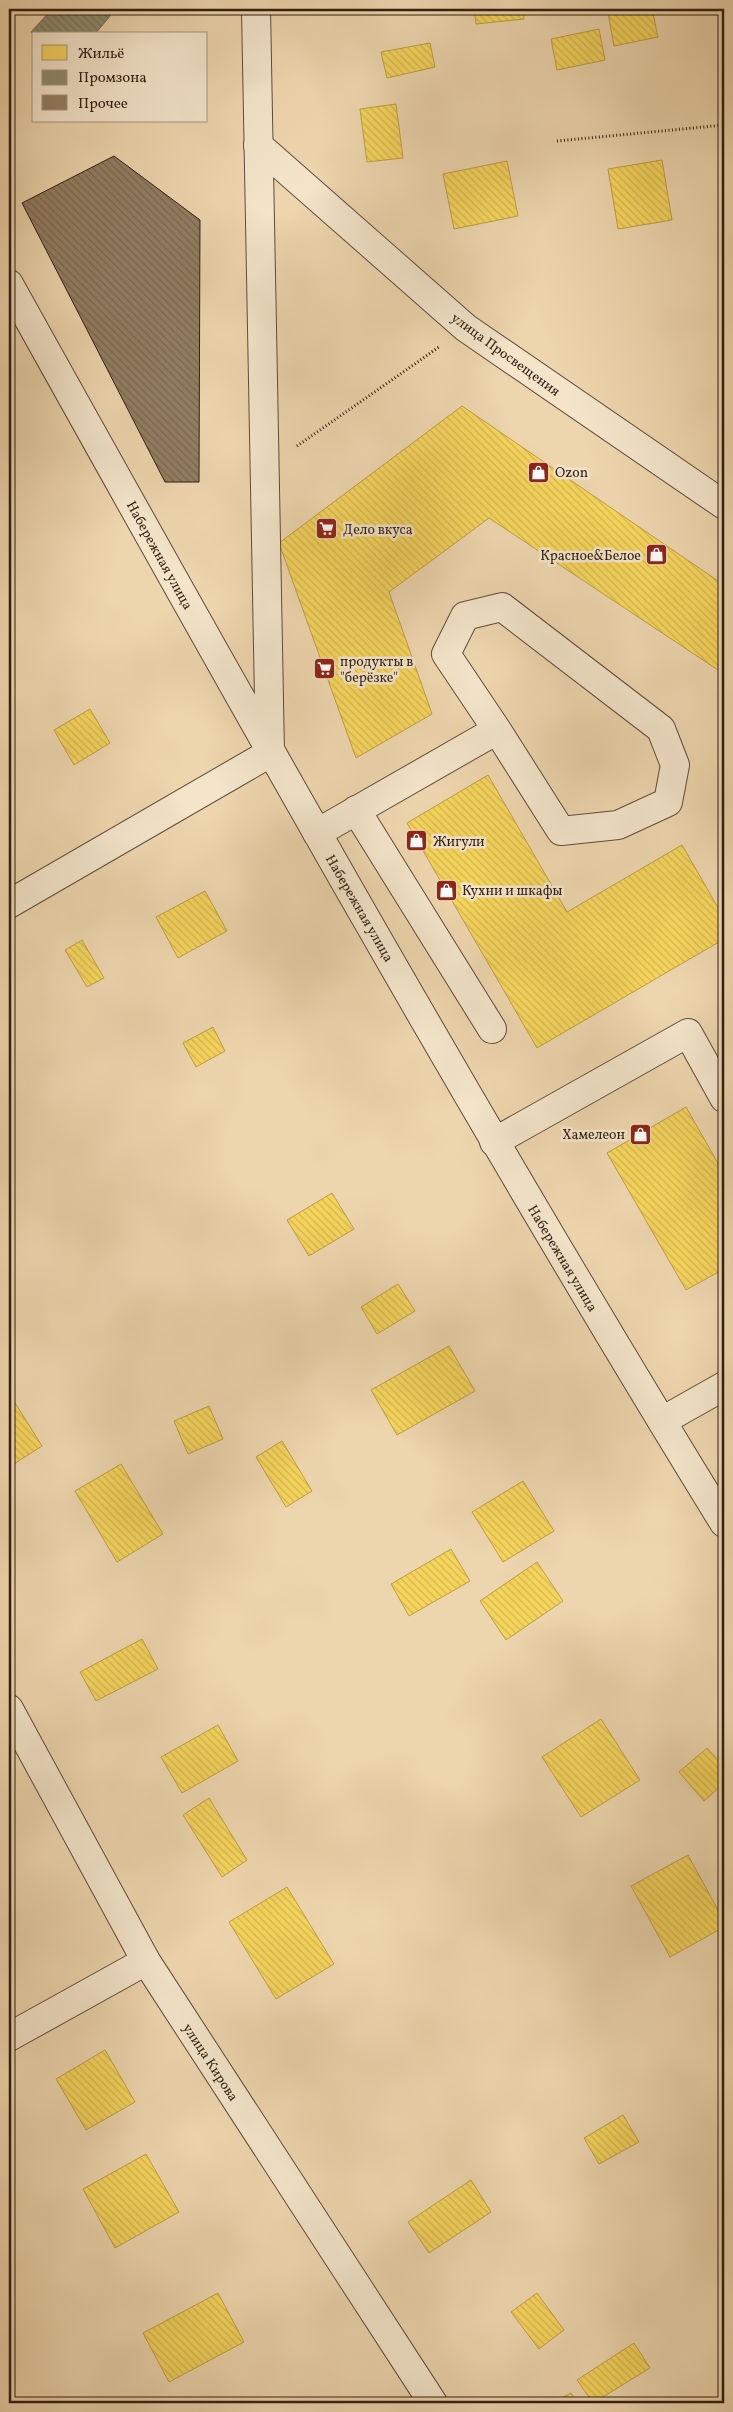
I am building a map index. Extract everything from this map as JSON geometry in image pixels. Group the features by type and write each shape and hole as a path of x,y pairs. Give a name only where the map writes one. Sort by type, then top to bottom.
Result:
{"street":[{"path":"9,904 270,753 256,9"},
{"name":"улица Просвещения","path":"258,145 466,328 724,505"},
{"name":"Набережная улица","path":"9,284 270,753 494,1142 724,1523"},
{"path":"502,607 661,729 675,765 668,802 618,825 562,831 497,730 446,654 465,616 502,607"},
{"path":"316,833 497,730"},
{"path":"356,810 492,1030"},
{"path":"494,1142 688,1033 724,1098"},
{"path":"662,1422 724,1386"},
{"name":"улица Кирова","path":"9,1709 146,1961 433,2403"},
{"path":"9,2037 146,1961"}],"path":[{"path":"557,141 724,125"},
{"path":"264,469 466,328"}],"building: Жильё":[{"path":"474,9 523,9 524,19 476,24"},
{"path":"632,9 652,9 658,37 614,46 608,13"},
{"path":"599,29 605,60 557,70 551,39"},
{"path":"430,43 435,67 387,78 381,52"},
{"path":"396,104 403,158 367,162 360,109"},
{"path":"662,160 672,220 618,229 608,169"},
{"path":"507,161 518,216 454,229 443,174"},
{"path":"462,406 724,585 724,674 489,518 389,592 432,714 356,758 279,543"},
{"path":"90,709 110,743 74,765 54,730"},
{"path":"488,775 567,912 682,845 724,918 724,939 537,1048 407,823"},
{"path":"205,891 227,931 178,958 156,917"},
{"path":"82,940 104,978 87,987 65,950"},
{"path":"213,1027 225,1051 196,1067 183,1043"},
{"path":"686,1107 724,1174 724,1269 686,1290 607,1153"},
{"path":"332,1193 354,1229 309,1256 287,1220"},
{"path":"398,1284 415,1311 377,1334 361,1307"},
{"path":"449,1346 475,1391 397,1435 371,1390"},
{"path":"12,1398 42,1446 9,1467 9,1400"},
{"path":"209,1406 223,1439 188,1454 174,1421"},
{"path":"282,1441 312,1491 286,1507 256,1457"},
{"path":"121,1464 163,1534 117,1562 75,1491"},
{"path":"523,1481 554,1531 503,1562 472,1512"},
{"path":"451,1549 470,1581 409,1616 391,1584"},
{"path":"537,1562 563,1601 506,1640 480,1601"},
{"path":"142,1639 158,1669 96,1701 80,1672"},
{"path":"601,1719 640,1780 581,1817 542,1757"},
{"path":"218,1725 238,1761 182,1793 161,1757"},
{"path":"707,1748 724,1767 724,1783 704,1801 679,1772"},
{"path":"209,1798 247,1860 222,1877 183,1815"},
{"path":"688,1855 724,1921 724,1927 670,1957 631,1886"},
{"path":"287,1887 334,1964 276,1999 229,1922"},
{"path":"105,2050 135,2102 86,2130 56,2079"},
{"path":"623,2115 639,2142 599,2164 584,2138"},
{"path":"146,2154 179,2212 115,2248 83,2189"},
{"path":"471,2180 491,2212 429,2253 408,2222"},
{"path":"218,2293 244,2342 169,2382 143,2333"},
{"path":"537,2293 564,2330 539,2349 511,2312"},
{"path":"634,2343 650,2368 593,2403 577,2380"},
{"path":"571,2393 577,2403 552,2403"}],"building: Промзона":[{"path":"52,9 116,9 97,32 31,32"}],"building: Прочее":[{"path":"114,156 200,220 199,482 165,482 22,203"}],"place":[{"name":"Ozon","path":"539,472"},
{"name":"Дело вкуса","path":"327,529"},
{"name":"Красное&Белое","path":"657,555"},
{"name":"продукты в \"берёзке\"","path":"324,669"},
{"name":"Жигули","path":"417,841"},
{"name":"Кухни и шкафы","path":"446,890"},
{"name":"Хамелеон","path":"641,1134"}]}
